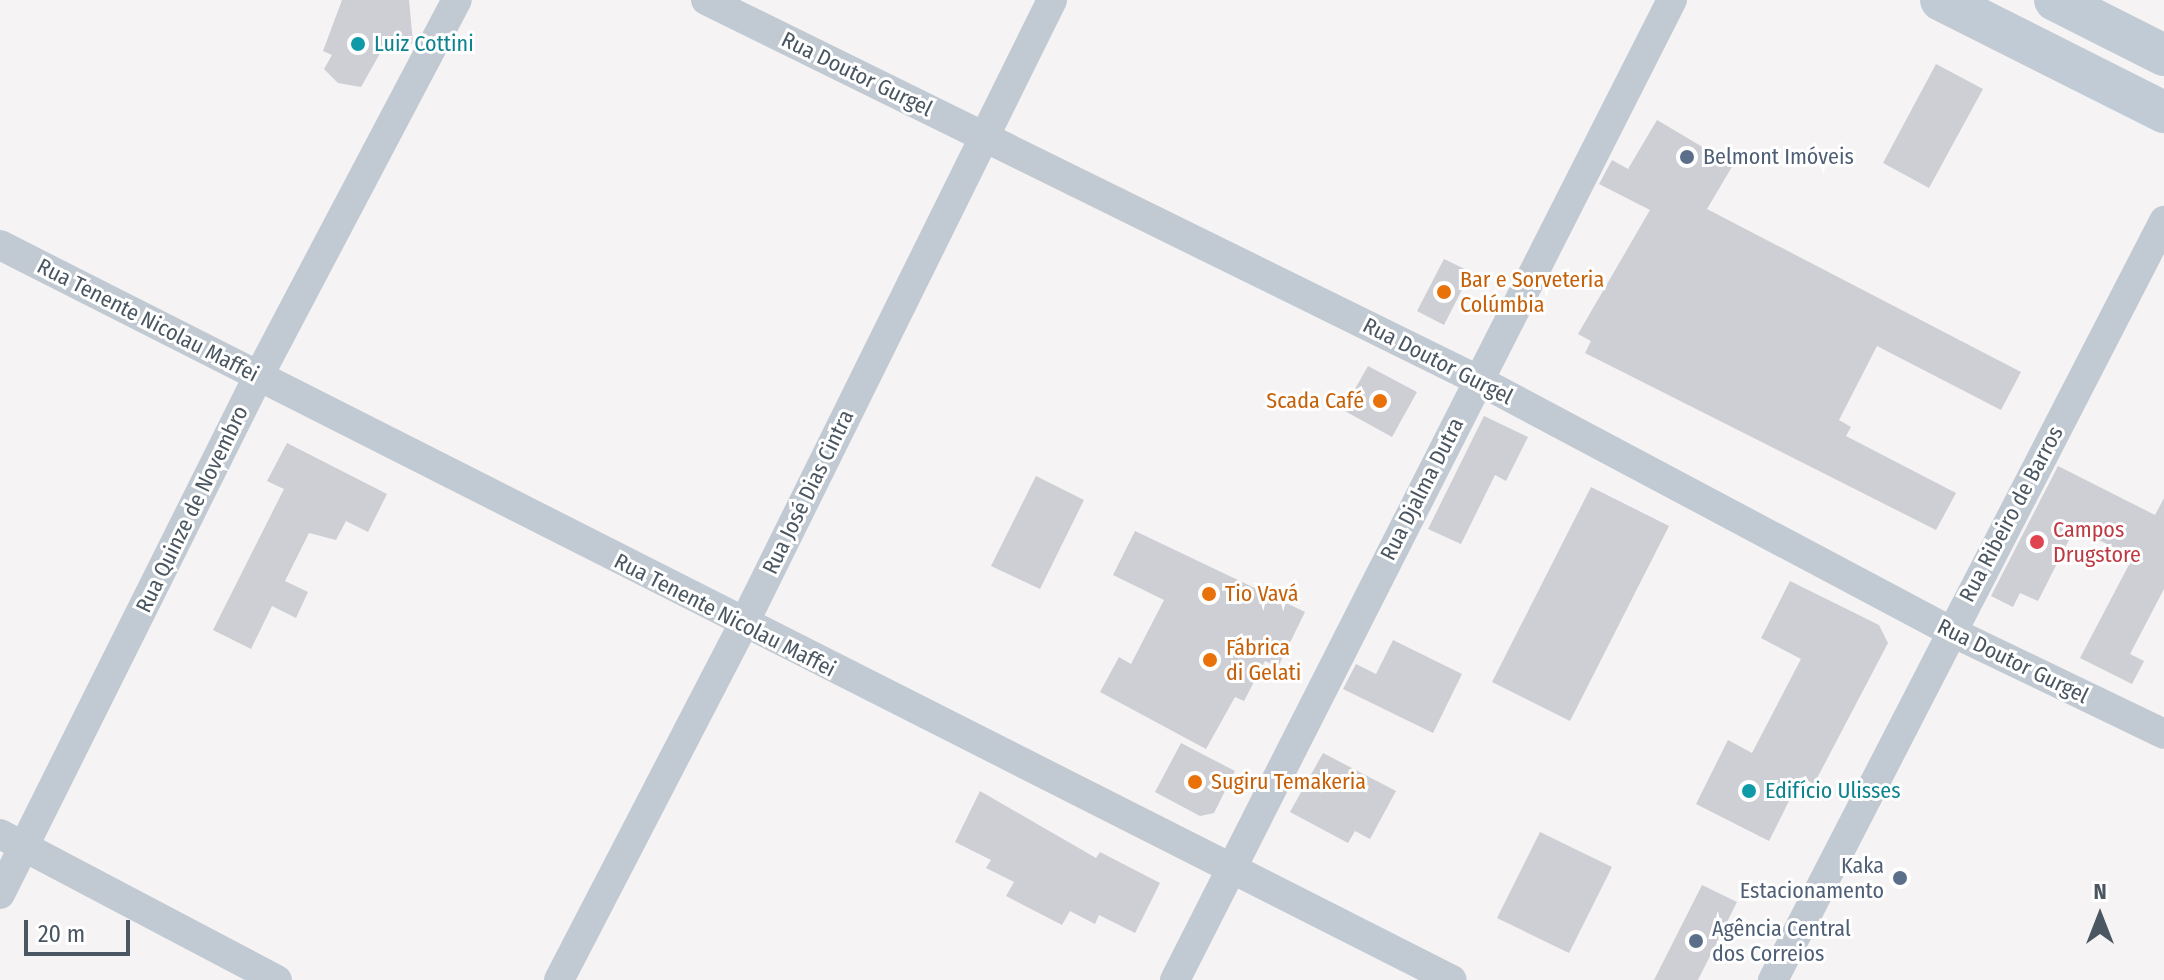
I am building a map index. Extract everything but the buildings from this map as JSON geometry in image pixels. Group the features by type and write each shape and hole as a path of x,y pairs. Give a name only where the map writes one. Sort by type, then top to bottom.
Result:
{"main road":[{"path":"1941,0 2164,112"},
{"path":"2055,0 2164,55"}],"street":[{"name":"Rua Quinze de Novembro","path":"0,894 12,840 457,0"},
{"name":"Rua Doutor Gurgel","path":"706,0 1476,379 1950,631 2164,734"},
{"name":"Rua José Dias Cintra","path":"559,980 744,623 1052,0"},
{"name":"Rua Djalma Dutra","path":"1175,980 1476,379 1672,0"},
{"name":"Rua Ribeiro de Barros","path":"1773,980 1950,631 2164,221"},
{"name":"Rua Tenente Nicolau Maffei","path":"0,245 1452,980"},
{"path":"12,840 277,980"}],"place":[{"name":"Luiz Cottini","path":"358,44"},
{"name":"Belmont Imóveis","path":"1687,157"},
{"name":"Bar e Sorveteria Colúmbia","path":"1444,292"},
{"name":"Scada Café","path":"1380,401"},
{"name":"Campos Drugstore","path":"2037,542"},
{"name":"Tio Vavá","path":"1209,594"},
{"name":"Fábrica di Gelati","path":"1210,660"},
{"name":"Sugiru Temakeria","path":"1195,782"},
{"name":"Edifício Ulisses","path":"1749,791"},
{"name":"Kaka Estacionamento","path":"1900,878"},
{"name":"Agência Central dos Correios","path":"1696,941"}]}
